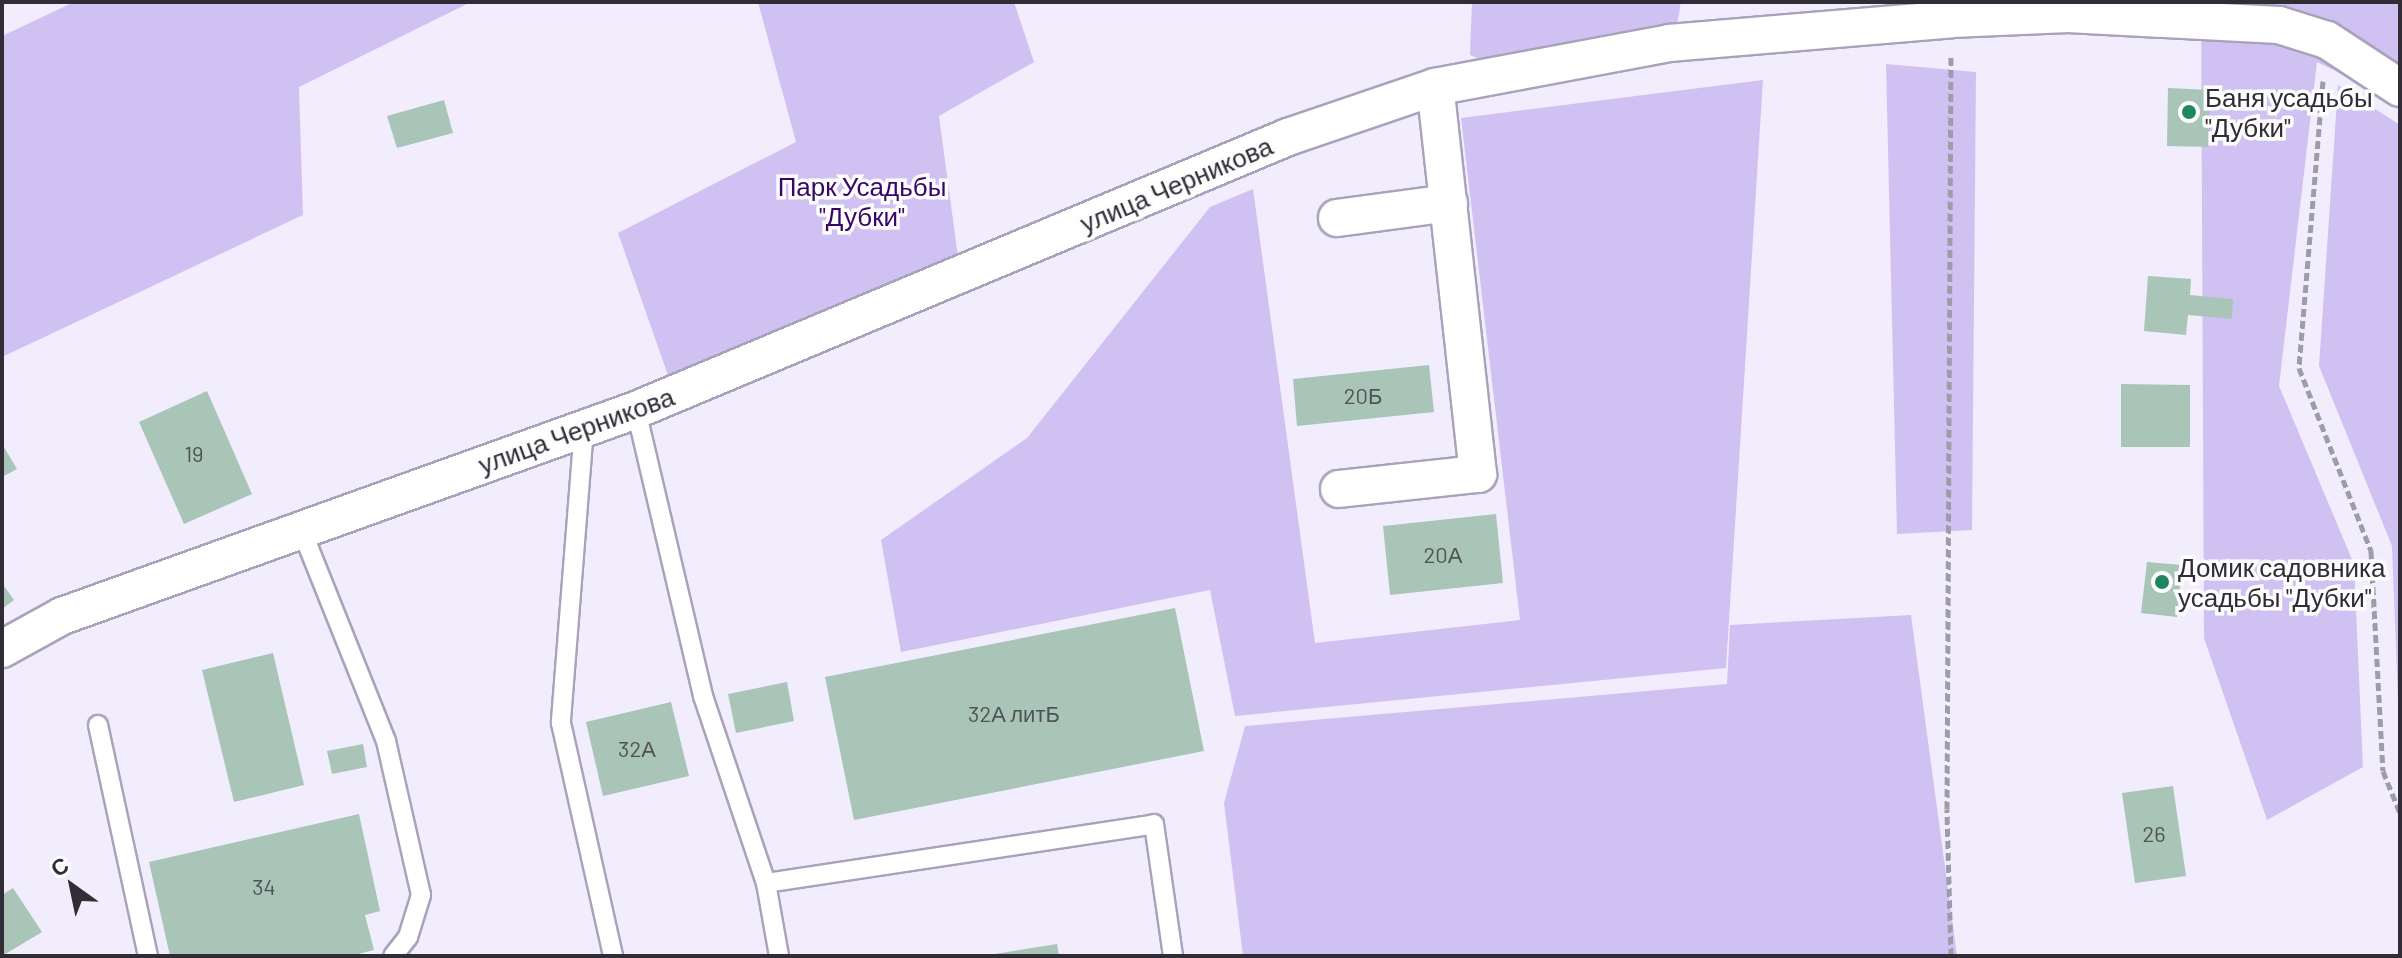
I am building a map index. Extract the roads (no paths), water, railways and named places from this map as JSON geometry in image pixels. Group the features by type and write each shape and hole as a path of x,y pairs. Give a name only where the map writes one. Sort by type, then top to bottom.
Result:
{"street":[{"name":"улица Черникова","path":"2,649 62,616 636,410 1288,137 1435,87 1669,43 1952,19 2068,14 2279,25 2327,40 2400,88"},
{"path":"1339,489 1478,474 1435,87"},
{"path":"1337,218 1449,203"}],"lane":[{"path":"636,410 703,696 766,883 779,956"},
{"path":"584,428 561,723 613,956"},
{"path":"302,531 386,741 421,895 408,937 393,956"},
{"path":"98,725 148,956"},
{"path":"766,883 1154,824 1173,956"}],"place":[{"name":"Баня усадьбы \"Дубки\"","path":"2189,112"},
{"name":"Домик садовника усадьбы \"Дубки\"","path":"2162,582"}],"park label":[{"name":"Парк Усадьбы \"Дубки\"","path":"862,201"}]}
